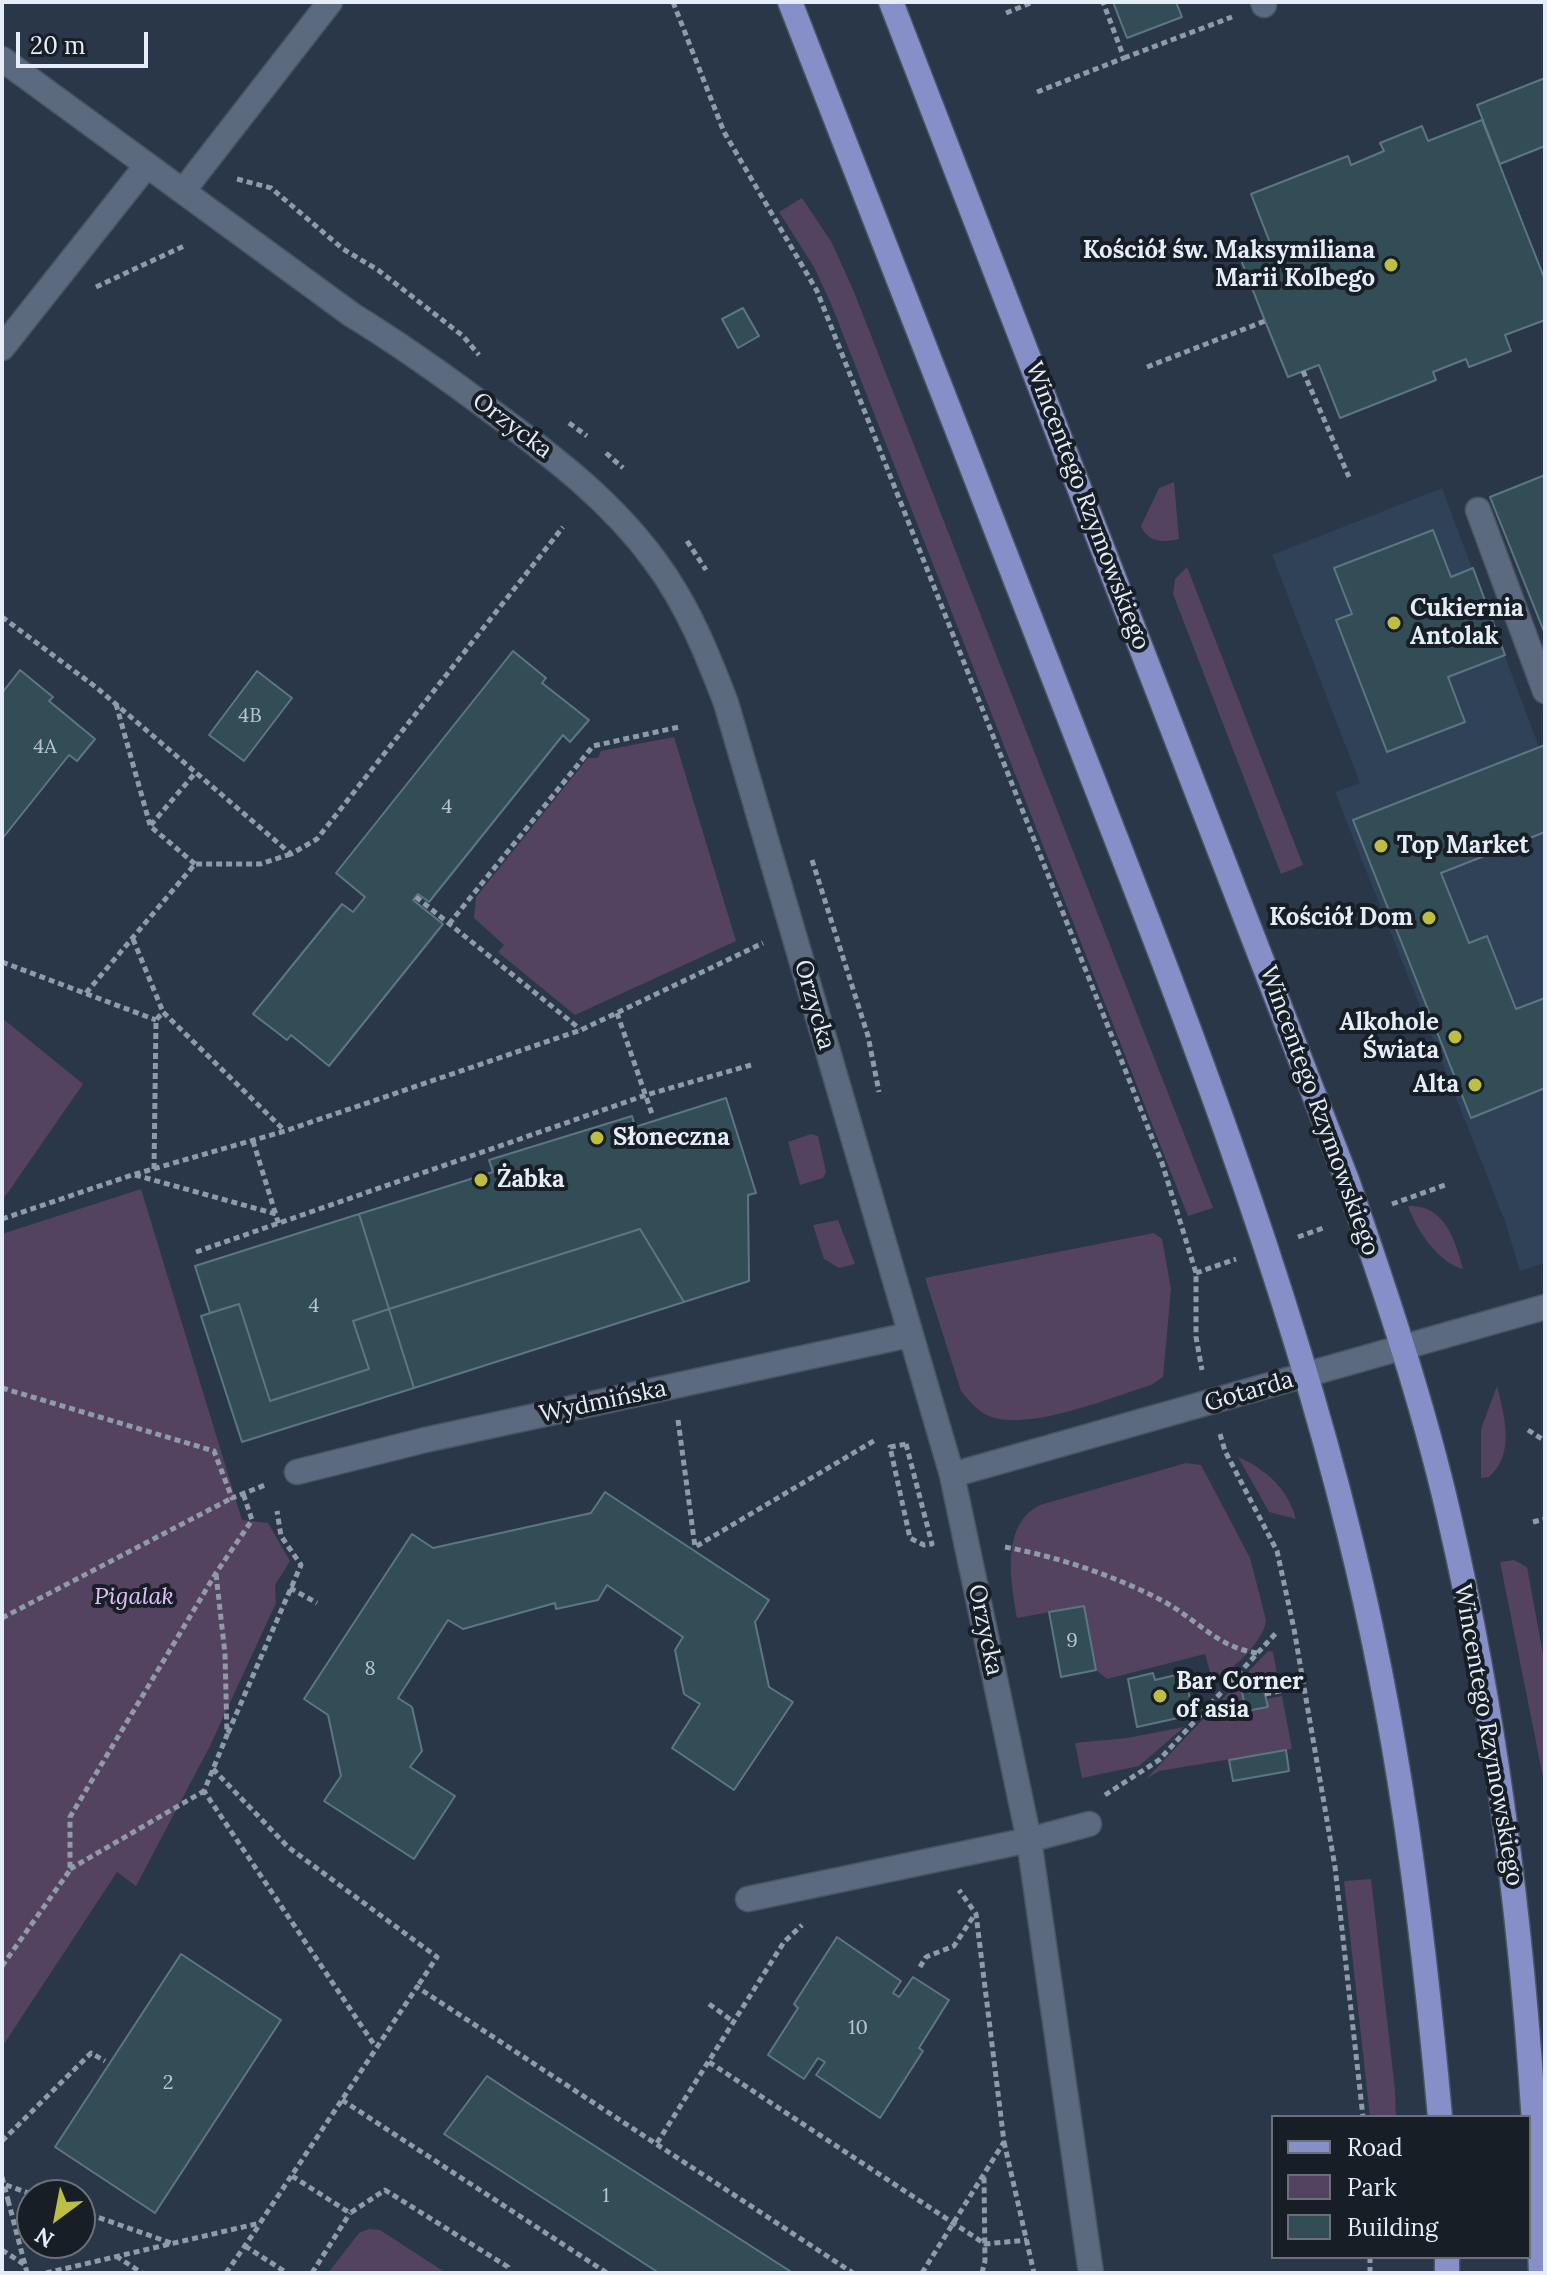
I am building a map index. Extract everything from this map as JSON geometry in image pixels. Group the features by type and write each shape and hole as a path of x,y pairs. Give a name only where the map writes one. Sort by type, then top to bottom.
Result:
{"main road":[{"path":"790,2 1143,906 1255,1215 1308,1375 1350,1535 1400,1766 1421,1921 1440,2115"},
{"name":"Wincentego Rzymowskiego","path":"891,2 1347,1180 1403,1348 1461,1571 1518,1914 1536,2110 1541,2273"}],"street":[{"path":"183,191 330,2"},
{"name":"Orzycka","path":"2,59 352,315 425,361 564,465 613,510 656,561 708,654 726,703 952,1475 1029,1840 1091,2273"},
{"path":"2,348 147,165"},
{"path":"1478,510 1545,691"},
{"name":"Gotarda","path":"952,1475 1545,1307"},
{"name":"Wydmińska","path":"297,1472 425,1440 909,1335"},
{"path":"748,1899 1029,1840 1078,1826"}],"path":[{"path":"673,2 724,132 817,291 1162,1163 1196,1273 1195,1320 1200,1362"},
{"path":"1006,13 1033,2"},
{"path":"1103,2 1124,58"},
{"path":"1037,92 1263,4"},
{"path":"88,291 186,245"},
{"path":"1147,367 1265,321"},
{"path":"1303,371 1349,477"},
{"path":"116,704 150,826 195,864 260,864 291,854 317,839 563,527"},
{"path":"2,617 116,704 291,854"},
{"path":"449,924 593,746 679,727"},
{"path":"150,826 196,772"},
{"path":"86,993 195,864"},
{"path":"416,897 581,1030"},
{"path":"2,1219 132,1175 285,1131 581,1030 793,929"},
{"path":"132,938 163,1012 285,1131"},
{"path":"2,962 156,1020"},
{"path":"154,1169 156,1020 163,1012"},
{"path":"617,1013 652,1114"},
{"path":"196,1252 646,1095 751,1065"},
{"path":"253,1141 279,1225"},
{"path":"132,1175 276,1214"},
{"path":"1397,1202 1448,1184"},
{"path":"1312,1232 1326,1228"},
{"path":"1196,1273 1229,1262"},
{"path":"2,1388 214,1451 232,1498"},
{"path":"678,1420 695,1547 877,1439"},
{"path":"1528,1430 1545,1441"},
{"path":"906,1444 932,1544 924,1545 910,1538 890,1447 906,1444"},
{"path":"1225,1451 1277,1551 1294,1629 1335,1867 1363,2115"},
{"path":"2,1618 232,1498 297,1472"},
{"path":"70,1870 70,1817 216,1573 252,1520 243,1493"},
{"path":"2,1966 70,1870 204,1791 301,1565 281,1536 277,1511"},
{"path":"1533,1522 1545,1519"},
{"path":"1005,1547 1034,1550 1133,1588 1163,1601 1220,1642 1258,1653"},
{"path":"216,1573 225,1654 227,1735"},
{"path":"290,1588 317,1603"},
{"path":"1078,1826 1079,1811 1159,1760 1277,1632"},
{"path":"1265,1694 1289,1689"},
{"path":"213,1769 288,1847 437,1957 226,2273"},
{"path":"204,1791 375,2046"},
{"path":"949,1888 962,1890 976,1914 1004,2142 1034,2273"},
{"path":"920,1967 926,1957 954,1946 976,1914"},
{"path":"657,2143 784,1942 808,1920"},
{"path":"417,1987 853,2273"},
{"path":"709,2004 734,2022"},
{"path":"2,2141 91,2053 105,2061"},
{"path":"709,2062 985,2244 1027,2240"},
{"path":"342,2100 607,2273"},
{"path":"922,2273 1004,2142"},
{"path":"982,2273 985,2244 984,2174"},
{"path":"292,2176 350,2213"},
{"path":"2,2177 6,2185 5,2200 27,2273"},
{"path":"6,2185 16,2189"},
{"path":"312,2273 350,2213 385,2190 508,2267 509,2273"},
{"path":"96,2217 175,2244"},
{"path":"46,2273 260,2223"},
{"path":"245,2246 287,2273"},
{"path":"2,2250 25,2265"},
{"path":"114,2255 142,2273"}],"shaded area":[{"path":"1442,488 1539,747 1545,745 1545,1263 1520,1271 1505,1221 1335,792 1360,783 1272,555"}],"green space":[{"path":"802,198 832,243 854,292 1213,1208 1188,1216 832,306 814,267 779,212"},
{"path":"1174,482 1179,539 1157,540 1147,535 1141,526 1159,488"},
{"path":"1187,567 1303,865 1281,874 1173,594 1175,579"},
{"path":"674,737 736,941 575,1015 498,952 504,945 474,918 476,897 588,758 598,758 601,751"},
{"path":"2,1018 83,1084 2,1201"},
{"path":"811,1134 818,1136 826,1172 823,1178 800,1185 788,1142"},
{"name":"Pigalak","path":"141,1189 242,1520 268,1523 290,1561 275,1585 276,1603 210,1746 136,1886 117,1872 2,2047 2,1234"},
{"path":"1408,1206 1420,1207 1439,1217 1452,1235 1463,1269 1445,1260 1429,1244"},
{"path":"838,1220 855,1264 839,1268 824,1259 813,1225"},
{"path":"1154,1233 1162,1239 1171,1289 1163,1377 1151,1385 1042,1417 999,1419 974,1406 961,1391 925,1278"},
{"path":"1497,1386 1505,1422 1505,1446 1497,1467 1489,1477 1481,1478 1481,1429"},
{"path":"1238,1457 1258,1468 1282,1489 1296,1519 1269,1512"},
{"path":"1186,1463 1201,1465 1250,1558 1266,1620 1264,1628 1245,1655 1212,1679 1205,1654 1107,1679 1096,1670 1084,1606 1017,1618 1011,1556 1019,1526 1027,1514 1040,1505"},
{"path":"1514,1560 1527,1567 1545,1665 1545,1787 1500,1562"},
{"path":"1268,1651 1273,1652 1279,1685 1264,1689 1261,1679 1240,1683 1246,1711 1267,1707 1266,1699 1282,1696 1292,1749 1159,1771 1146,1779"},
{"path":"1184,1727 1139,1766 1082,1778 1075,1743 1127,1738"},
{"path":"1371,1879 1396,2115 1370,2115 1344,1881"},
{"path":"369,2229 380,2230 446,2273 328,2273 359,2233"}],"building":[{"path":"1113,2 1176,2 1182,17 1127,38"},
{"path":"1545,78 1545,146 1500,164 1477,105"},
{"name":"Kościół św. Maksymiliana Marii Kolbego","path":"1482,120 1545,280 1545,320 1505,335 1511,351 1469,367 1466,359 1433,372 1436,380 1340,418 1319,365 1288,377 1265,321 1241,260 1272,248 1251,194 1348,156 1351,165 1384,151 1380,143 1422,126 1428,141"},
{"path":"743,308 759,336 738,348 722,319"},
{"path":"1545,475 1545,634 1490,497"},
{"path":"1433,530 1451,577 1473,568 1505,655 1448,677 1465,722 1387,752 1336,620 1352,614 1334,568"},
{"path":"513,651 546,678 542,683 589,720 570,742 563,735 429,902 418,894 413,900 443,924 329,1066 291,1035 287,1040 253,1014 342,904 353,912 365,897 336,873"},
{"path":"20,670 53,697 49,701 95,739 77,761 69,755 2,839 2,693"},
{"path":"257,671 292,698 244,761 209,735"},
{"path":"1545,745 1545,832 1441,873 1469,943 1487,936 1516,1009 1545,998 1545,1088 1471,1118 1353,820"},
{"path":"726,1098 756,1193 748,1195 749,1281 684,1302 640,1229 389,1309 359,1214 493,1172 489,1160 632,1116 635,1127"},
{"path":"359,1214 389,1309 353,1321 369,1369 270,1401 239,1304 210,1313 195,1266"},
{"path":"640,1229 684,1302 414,1388 389,1309"},
{"path":"239,1304 270,1401 369,1369 353,1321 389,1309 414,1388 242,1442 201,1316"},
{"path":"605,1492 769,1600 755,1622 769,1687 793,1702 734,1790 672,1748 700,1704 684,1694 675,1650 683,1637 607,1585 598,1600 556,1609 555,1603 463,1629 448,1620 398,1698 412,1707 422,1751 410,1767 455,1796 414,1859 324,1801 341,1776 328,1715 304,1699 412,1534 433,1548 591,1513"},
{"path":"1084,1606 1096,1670 1061,1677 1049,1612"},
{"name":"Bar Corner of asia","path":"1153,1673 1155,1680 1184,1673 1192,1707 1187,1716 1137,1727 1128,1679"},
{"path":"1261,1678 1268,1707 1246,1711 1240,1683"},
{"path":"1286,1750 1289,1771 1233,1781 1229,1760"},
{"path":"837,1937 901,1981 893,1993 899,1997 913,1977 949,2000 919,2048 923,2051 880,2118 816,2075 825,2062 818,2058 804,2079 768,2055 798,2008 794,2004"},
{"path":"181,1954 281,2020 155,2213 55,2147"},
{"path":"487,2076 793,2273 659,2273 444,2134"}],"place":[{"name":"Kościół św. Maksymiliana Marii Kolbego","path":"1391,265"},
{"name":"Cukiernia Antolak","path":"1394,623"},
{"name":"Top Market","path":"1381,846"},
{"name":"Kościół Dom","path":"1429,918"},
{"name":"Alkohole Świata","path":"1455,1037"},
{"name":"Alta","path":"1475,1085"},
{"name":"Słoneczna","path":"597,1138"},
{"name":"Żabka","path":"481,1180"},
{"name":"Bar Corner of asia","path":"1160,1696"}]}
